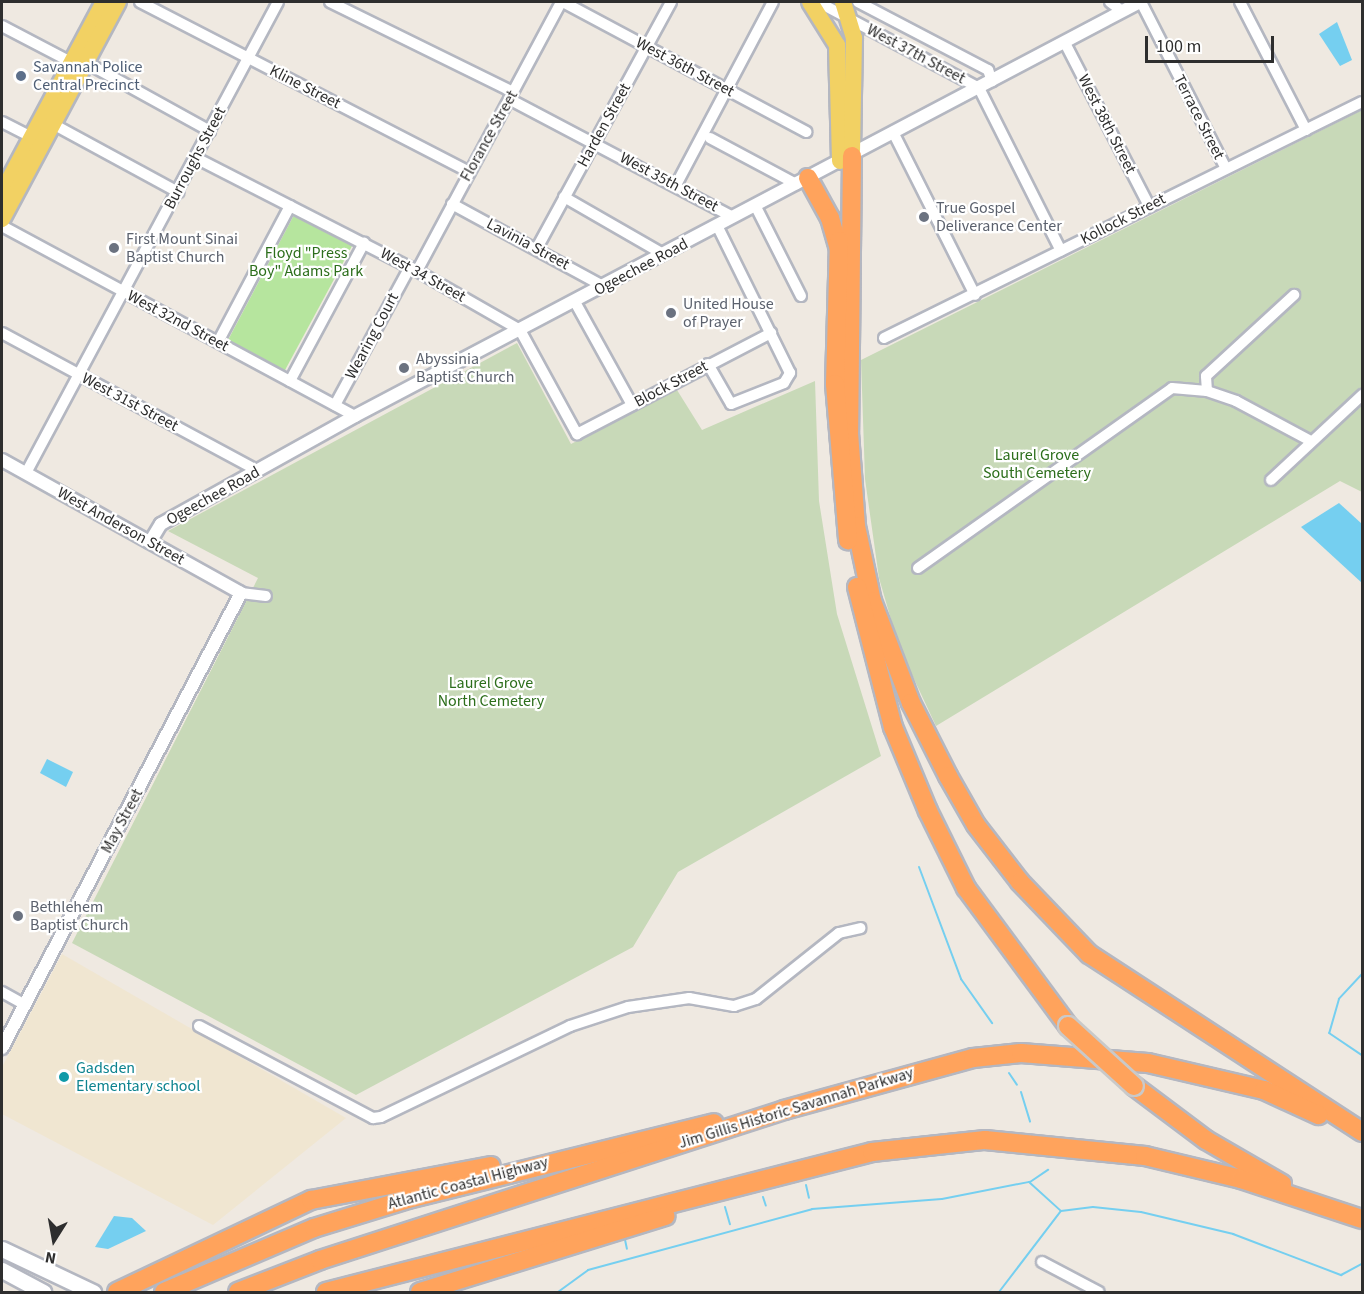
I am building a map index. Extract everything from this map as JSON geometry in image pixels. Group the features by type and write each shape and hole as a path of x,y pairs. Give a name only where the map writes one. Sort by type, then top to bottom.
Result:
{"highway":[{"path":"846,158 838,249 835,384 841,506 893,727 966,888 1068,1026 1134,1086 1206,1140 1312,1201"},
{"path":"846,158 849,433 856,526 872,601 911,703 948,776 1020,882 1089,954 1362,1133"},
{"path":"802,181 830,218 838,249"},
{"name":"Jim Gillis Historic Savannah Parkway","path":"238,1293 320,1260 784,1110 928,1067 983,1057 1053,1054 1148,1063 1264,1090 1362,1133"},
{"name":"Atlantic Coastal Highway","path":"164,1293 217,1269 352,1216 573,1155 784,1110"},
{"path":"326,1293 872,1152 985,1140 1044,1141 1185,1164 1312,1201 1362,1219"},
{"path":"117,1293 311,1200 406,1179 573,1155"},
{"path":"420,1293 714,1201 764,1179"}],"main road":[{"path":"2,219 51,123 104,2"},
{"path":"2,193 31,137 118,2"},
{"path":"810,2 837,45 846,158"},
{"path":"843,2 851,19 846,158"},
{"path":"2,1249 93,1293"},
{"path":"2,1270 43,1293"}],"street":[{"name":"Kline Street","path":"140,2 470,172"},
{"name":"Burroughs Street","path":"26,473 278,2"},
{"name":"West 35th Street","path":"330,2 511,95 733,217"},
{"name":"Florance Street","path":"413,269 470,172 562,2"},
{"name":"West 36th Street","path":"562,2 806,132"},
{"name":"Harden Street","path":"537,248 671,2"},
{"path":"676,185 773,2"},
{"name":"West 37th Street","path":"818,2 979,88 1061,251"},
{"name":"West 37th Street","path":"858,2 988,70 992,81"},
{"path":"1110,2 1122,11"},
{"name":"Ogeechee Road","path":"150,542 161,524 355,416 1141,2"},
{"name":"Terrace Street","path":"1141,2 1225,167"},
{"path":"1240,2 1306,130"},
{"path":"2,26 210,130"},
{"name":"West 38th Street","path":"1065,43 1149,206"},
{"name":"Kollock Street","path":"884,338 975,296 1225,167 1362,102"},
{"path":"2,122 31,137"},
{"path":"51,123 178,192"},
{"path":"894,134 975,296"},
{"path":"710,138 802,181"},
{"name":"West 34 Street","path":"196,158 413,269 520,330"},
{"path":"564,197 663,254"},
{"name":"Lavinia Street","path":"452,204 537,248 603,286"},
{"path":"755,205 801,296"},
{"path":"218,342 290,206"},
{"name":"West 32nd Street","path":"2,226 355,416"},
{"name":"West 35th Street","path":"708,364 731,404 784,383 790,373 717,227"},
{"path":"290,381 364,243"},
{"name":"Wearing Court","path":"335,405 413,269"},
{"path":"1207,391 1206,376 1294,295"},
{"path":"575,302 632,405"},
{"name":"Block Street","path":"520,330 571,431 591,429 708,364 771,333"},
{"name":"West 31st Street","path":"2,333 258,471"},
{"path":"918,568 1172,388 1207,391 1311,441"},
{"path":"1271,480 1362,396"},
{"name":"West Anderson Street","path":"2,460 240,593"},
{"path":"240,593 266,596"},
{"name":"May Street","path":"2,1048 240,593"},
{"path":"199,1026 373,1118 381,1117 570,1026 618,1010 689,998 734,1006 756,999 839,933 860,928"},
{"path":"2,992 25,1005"},
{"path":"1042,1262 1100,1293"}],"shaded area":[{"name":"Gadsden Elementary school","path":"62,954 346,1118 213,1225 2,1114 2,1067"}],"green space":[{"name":"Laurel Grove South Cemetery","path":"1362,110 1362,492 1340,481 936,726 899,647 879,578 865,479 861,360"},
{"name":"Floyd \"Press Boy\" Adams Park","path":"294,215 352,246 284,372 227,342"},
{"name":"Laurel Grove North Cemetery","path":"517,343 571,444 677,390 702,430 815,381 819,501 837,614 881,756 678,872 633,947 356,1095 72,943 258,578 168,531"}],"water":[{"path":"1337,22 1352,60 1340,66 1319,34"},
{"path":"1339,503 1362,524 1362,583 1301,527"},
{"path":"47,759 73,772 66,787 40,773"},
{"path":"114,1216 132,1218 146,1231 108,1249 95,1247"}],"waterway":[{"path":"919,867 961,979 992,1023"},
{"path":"1362,974 1339,999 1329,1033 1362,1055"},
{"path":"1009,1073 1017,1085"},
{"path":"1021,1092 1030,1122"},
{"path":"1030,1182 1048,1170"},
{"path":"558,1292 588,1270 812,1209 942,1199 1029,1182 1061,1211"},
{"path":"806,1185 809,1198"},
{"path":"763,1197 766,1206"},
{"path":"725,1207 730,1224"},
{"path":"999,1292 1061,1211 1093,1207 1141,1212 1233,1234 1341,1275 1362,1264"},
{"path":"624,1235 627,1249"}],"place":[{"name":"Savannah Police Central Precinct","path":"21,76"},
{"name":"True Gospel Deliverance Center","path":"924,217"},
{"name":"First Mount Sinai Baptist Church","path":"114,248"},
{"name":"United House of Prayer","path":"671,313"},
{"name":"Abyssinia Baptist Church","path":"404,368"},
{"name":"Bethlehem Baptist Church","path":"18,916"},
{"name":"Gadsden Elementary school","path":"64,1077"}]}
